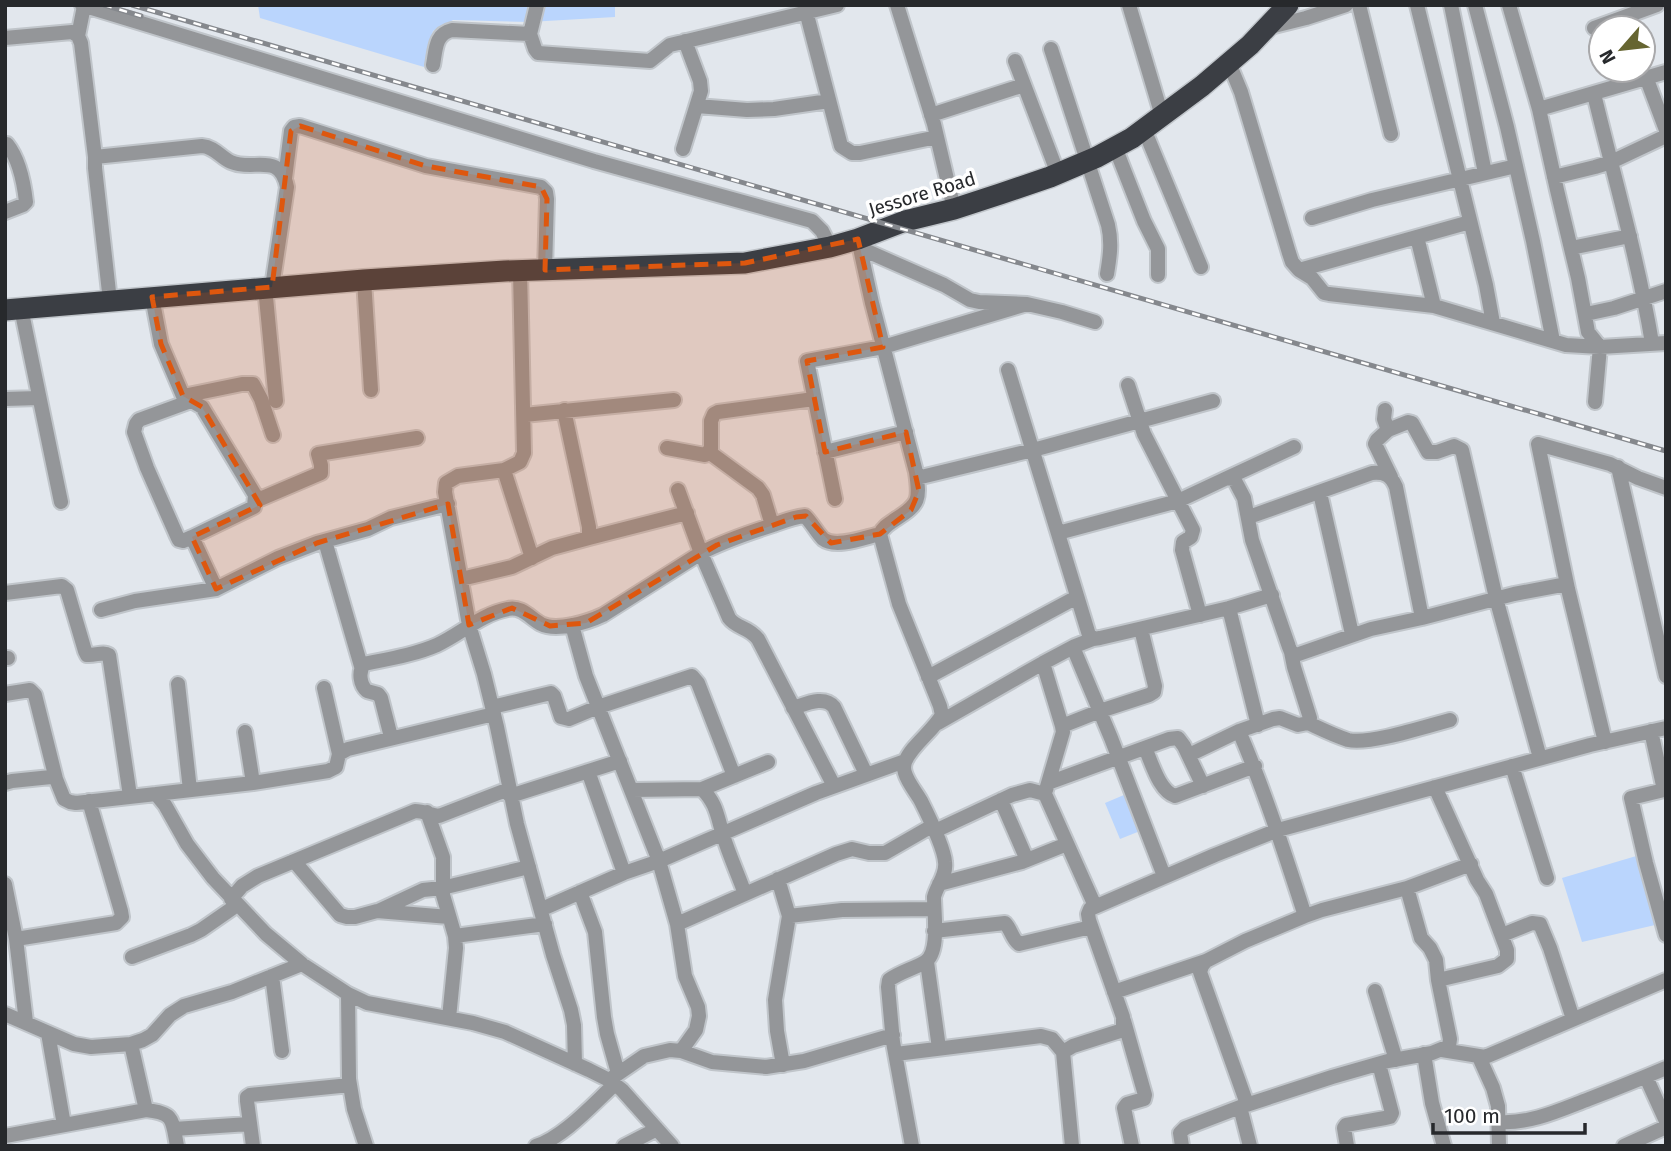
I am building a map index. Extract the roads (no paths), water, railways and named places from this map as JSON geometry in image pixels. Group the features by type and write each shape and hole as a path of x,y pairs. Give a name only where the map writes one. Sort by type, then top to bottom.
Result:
{"highway":[{"name":"Jessore Road","path":"9,308 364,280 745,263 859,243 905,221 954,209 1054,175 1115,147 1162,116 1229,63 1269,27 1288,5"}],"street":[{"path":"537,5 530,34 538,53 642,61 650,61 670,45 837,5"},
{"path":"897,5 931,115 954,209"},
{"path":"1129,5 1162,116"},
{"path":"1269,27 1346,5"},
{"path":"1359,5 1391,134"},
{"path":"1417,5 1493,323"},
{"path":"1451,5 1485,173"},
{"path":"1475,5 1516,166 1553,341"},
{"path":"1509,5 1539,109 1588,332 1600,346 1595,402"},
{"path":"1632,9 1657,5"},
{"path":"110,301 95,156 78,36 83,6 594,161 812,221 822,231 830,247"},
{"path":"806,11 841,146 852,153 860,153 937,137"},
{"path":"433,65 439,36 444,32 452,30 530,34"},
{"path":"5,38 72,32 78,36"},
{"path":"683,149 701,91 685,41"},
{"path":"1051,49 1105,211 1111,239 1107,274"},
{"path":"1016,61 1054,175"},
{"path":"1229,63 1241,92 1289,253 1298,270 1312,278 1324,293 1434,306 1566,345 1659,343 1644,299 1594,93"},
{"path":"1539,109 1623,84"},
{"path":"1649,84 1666,130"},
{"path":"931,115 1024,85"},
{"path":"697,106 747,110 829,101"},
{"path":"285,178 291,131 300,126 426,166 541,187 546,192 547,199 545,270"},
{"path":"1144,129 1201,267"},
{"path":"1554,177 1611,162 1666,136"},
{"path":"5,144 15,157 26,202 5,212"},
{"path":"95,156 207,146 229,162 263,164 280,170 287,187 269,287 276,401"},
{"path":"1115,147 1158,249 1158,275"},
{"path":"1312,218 1372,200 1516,166"},
{"path":"1298,270 1470,222"},
{"path":"1418,236 1434,306"},
{"path":"1571,248 1630,236"},
{"path":"859,243 970,300 1027,304 1095,322"},
{"path":"455,936 543,916 580,892 624,873 659,861 834,786 905,761 938,723 942,715 899,604 880,534 884,527 911,510 917,502 919,491 859,243"},
{"path":"520,271 524,453 520,462 504,471 452,478 446,483 445,492 470,625 493,711 510,792 553,955 571,1010 575,1064"},
{"path":"364,280 371,390"},
{"path":"1586,314 1666,291"},
{"path":"152,297 161,344 187,399 202,407 260,499 321,473 318,454 417,438"},
{"path":"835,499 807,361 883,346 1027,304"},
{"path":"9,308 39,398 61,502"},
{"path":"1008,370 1086,629 1093,639"},
{"path":"255,495 254,507 183,541 179,540 147,468 134,432 135,424 187,399 242,384 253,384 261,398 273,435"},
{"path":"1128,385 1150,447 1193,530 1191,537 1183,542 1182,550 1200,615"},
{"path":"5,399 39,398"},
{"path":"667,449 705,455 711,449 711,421 718,412 814,399"},
{"path":"524,415 674,400"},
{"path":"917,478 1033,450 1213,401"},
{"path":"564,410 589,527 589,538"},
{"path":"1385,410 1384,419 1388,430"},
{"path":"1422,618 1396,487 1375,443 1388,430 1408,422 1416,428 1428,452 1454,446 1462,450 1496,598 1540,758"},
{"path":"825,452 906,432"},
{"path":"1605,742 1567,584 1538,444 1601,461 1666,488"},
{"path":"1058,533 1178,501 1294,447"},
{"path":"709,452 758,488 763,495 772,525"},
{"path":"1618,467 1666,676"},
{"path":"504,471 532,558"},
{"path":"1249,517 1373,473 1382,472 1391,477"},
{"path":"1227,478 1234,479 1244,498 1252,540 1291,652 1310,718 1308,723"},
{"path":"678,490 729,618 736,625 748,629 758,639 834,786"},
{"path":"1320,493 1352,634"},
{"path":"101,610 135,601 216,589 284,556 368,530 391,518 448,504"},
{"path":"461,579 512,567 552,548 687,513"},
{"path":"361,666 433,647 470,625 512,608 523,611 543,625 586,623 701,553 747,533 796,517 805,516 822,538 831,543 880,534"},
{"path":"192,537 216,589"},
{"path":"326,541 365,689 381,698 391,737"},
{"path":"1291,652 1296,655 1352,634 1496,598 1567,584"},
{"path":"5,593 62,586 67,590 87,655 109,655 130,796"},
{"path":"938,723 1043,663 1093,639 1229,608 1272,595"},
{"path":"928,677 1077,597"},
{"path":"1229,608 1258,725"},
{"path":"572,625 582,666 659,861 677,924 685,976 699,1016 696,1030 681,1051"},
{"path":"1062,726 1154,692 1155,686 1141,629"},
{"path":"1075,646 1075,652 1164,876"},
{"path":"1043,663 1063,732 1046,789 1095,906"},
{"path":"339,754 348,749 493,711 546,693 554,696 561,717 569,719 692,676 698,683 734,776"},
{"path":"178,684 190,790"},
{"path":"5,694 30,690 35,695 56,779 64,799 76,803 253,783 334,770 339,754 324,688"},
{"path":"793,708 826,700 831,702 866,774"},
{"path":"1189,755 1239,731 1280,718 1298,725 1308,723 1347,740 1356,741 1371,740 1450,720"},
{"path":"1132,1146 1124,1108 1127,1104 1143,1099 1145,1095 1123,1017 1091,926 1088,914 1090,909 1278,830 1540,758 1659,730 1664,790 1632,798 1646,863 1666,934"},
{"path":"1239,731 1278,830 1305,916"},
{"path":"245,732 253,783"},
{"path":"677,924 836,854 852,849 885,853 1001,800 1030,790 1046,789 1119,758 1178,738 1203,786"},
{"path":"1145,748 1162,786 1170,795 1175,796 1255,766"},
{"path":"132,957 201,930 234,902 249,881 415,811 439,816 510,792 620,761"},
{"path":"905,761 904,770 922,802 946,862 934,897 935,945 932,956 927,962 889,980 888,988 895,1054 912,1146"},
{"path":"632,790 702,789 768,762"},
{"path":"1512,766 1547,878"},
{"path":"587,771 624,873"},
{"path":"5,783 12,780 51,777 56,779"},
{"path":"1435,788 1486,894 1507,950 1507,959 1498,966 1438,980"},
{"path":"702,789 714,804 745,894"},
{"path":"156,794 162,799 187,844 234,902 302,964 348,994 367,1003 473,1023 505,1032 614,1079"},
{"path":"1001,800 1027,860"},
{"path":"16,939 120,921 121,911 89,801"},
{"path":"427,812 443,857 442,888 455,936 449,1018"},
{"path":"939,884 1027,860 1068,844"},
{"path":"294,861 340,915 347,918 377,911 423,890 529,867"},
{"path":"1114,992 1206,961 1305,916 1407,888 1471,864"},
{"path":"778,879 789,916 775,1000 776,1031 783,1065"},
{"path":"5,884 16,939 26,1022"},
{"path":"1182,1146 1181,1130 1243,1105 1379,1064 1442,1050 1448,1046 1450,1039 1436,960 1421,938 1407,888"},
{"path":"580,892 595,932 614,1079 672,1146"},
{"path":"789,916 842,910 934,909"},
{"path":"377,911 449,917"},
{"path":"934,931 1005,923 1019,944 1091,926"},
{"path":"1502,934 1532,923 1540,923 1573,1019"},
{"path":"1206,961 1200,972 1243,1105 1250,1146"},
{"path":"927,962 939,1048"},
{"path":"5,1014 74,1044 91,1047 131,1044 152,1035 170,1015 184,1006 232,992 302,964"},
{"path":"272,976 282,1051"},
{"path":"1442,1050 1479,1057 1493,1054 1666,980"},
{"path":"1375,991 1396,1060"},
{"path":"348,994 350,1085 354,1109 366,1146"},
{"path":"1063,1052 1073,1046 1123,1030 1123,1017"},
{"path":"48,1033 64,1125"},
{"path":"536,1146 561,1132 614,1079 644,1056 670,1050 712,1062 766,1067 820,1057 893,1035"},
{"path":"895,1054 1041,1036 1052,1039 1063,1052 1072,1146"},
{"path":"131,1044 146,1110"},
{"path":"1424,1054 1432,1102 1444,1146"},
{"path":"1479,1057 1495,1097 1499,1146"},
{"path":"1347,1146 1344,1128 1346,1125 1390,1117 1392,1113 1379,1064"},
{"path":"1499,1122 1530,1121 1666,1068"},
{"path":"1646,1077 1666,1121"},
{"path":"253,1146 247,1101 250,1095 350,1085"},
{"path":"5,1136 146,1110 163,1112 171,1118 177,1146"},
{"path":"174,1129 249,1124"},
{"path":"1624,1146 1640,1142 1666,1127"},
{"path":"624,1146 657,1129"}],"railway":[{"path":"104,5 141,16"},
{"path":"132,5 1666,451"}]}
